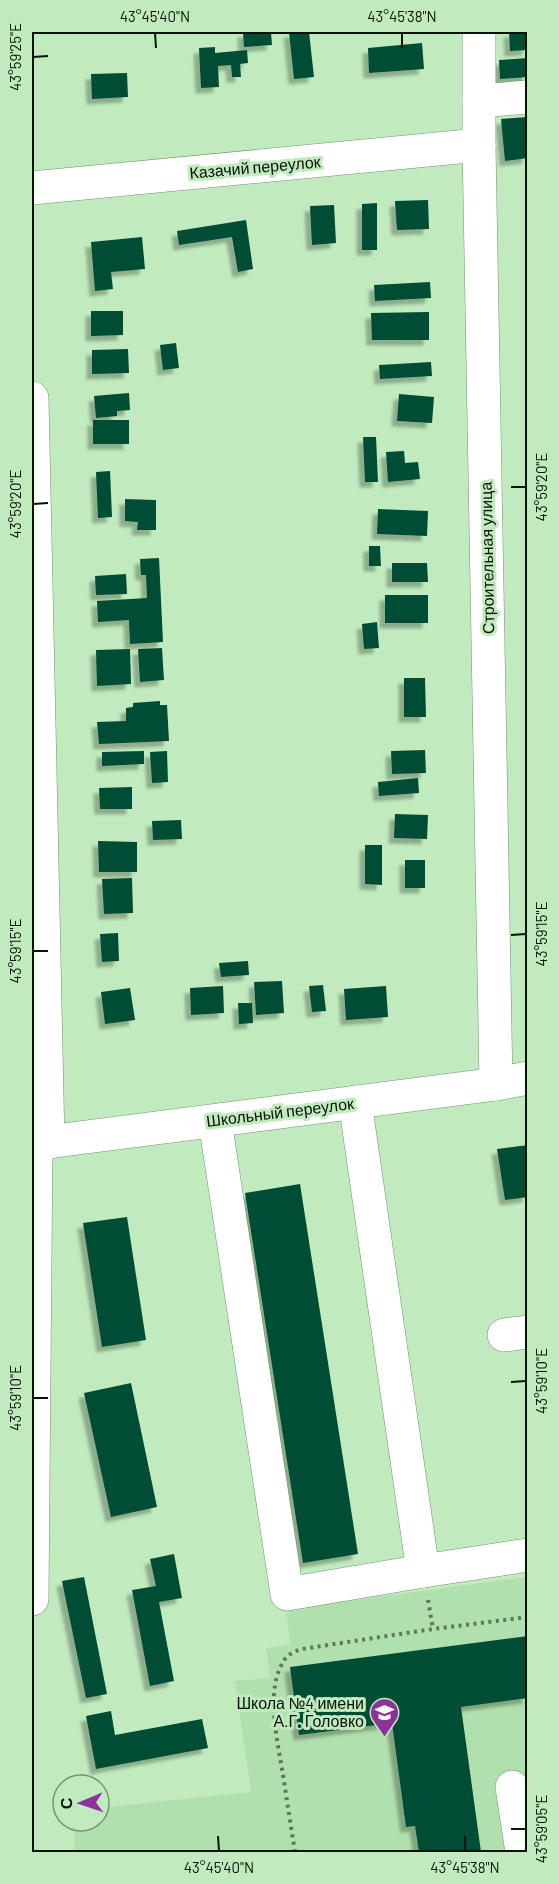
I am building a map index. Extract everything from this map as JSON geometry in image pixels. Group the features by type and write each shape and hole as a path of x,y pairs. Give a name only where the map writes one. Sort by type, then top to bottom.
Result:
{"street":[{"name":"Строительная улица","path":"479,32 479,146 512,1081"},
{"path":"479,101 528,97"},
{"name":"Казачий переулок","path":"32,189 479,146"},
{"path":"32,398 39,1144 32,1599"},
{"name":"Школьный переулок","path":"39,1144 512,1081"},
{"path":"355,1102 423,1571"},
{"path":"215,1121 287,1594 528,1555"},
{"path":"512,1787 522,1852"}],"path":[{"path":"295,1852 275,1720 276,1684 280,1666 286,1658 291,1653 302,1649 528,1617"}],"shaded area":[{"name":"Школа №4 имени А.Г. Головко","path":"527,1577 527,1852 75,1852 74,1833 111,1833 111,1807 251,1792 235,1681 270,1678 266,1648 290,1645 286,1609"}],"building":[{"path":"243,32 271,32 272,45 244,47"},
{"path":"289,32 309,32 314,77 294,79"},
{"path":"509,32 528,32 528,50 510,51"},
{"path":"422,43 424,69 369,73 368,48"},
{"path":"215,47 215,53 247,50 248,63 240,64 241,77 232,77 231,65 218,66 219,87 201,88 199,48"},
{"path":"528,58 528,77 500,79 499,60"},
{"path":"127,73 128,97 92,99 91,74"},
{"path":"528,117 528,158 505,161 501,119"},
{"path":"428,200 429,229 397,230 395,201"},
{"path":"377,203 377,250 362,250 362,204"},
{"path":"334,205 336,243 312,245 310,206"},
{"path":"246,220 253,269 238,272 232,237 179,245 177,231"},
{"path":"142,237 145,269 111,272 113,289 95,291 91,242"},
{"path":"430,282 431,298 375,301 374,285"},
{"path":"91,311 123,311 123,335 91,336"},
{"path":"429,312 429,340 372,340 371,313"},
{"path":"176,343 179,368 163,370 160,345"},
{"path":"128,349 129,373 92,374 92,350"},
{"path":"431,362 432,376 380,379 379,365"},
{"path":"129,393 130,410 117,411 117,416 96,418 94,396"},
{"path":"399,394 434,397 432,423 397,421"},
{"path":"93,420 129,420 129,444 93,444"},
{"path":"363,437 376,437 378,482 365,482"},
{"path":"404,451 405,463 418,462 420,479 388,482 386,452"},
{"path":"110,471 112,517 98,518 96,472"},
{"path":"125,499 156,500 156,530 137,530 138,522 125,521"},
{"path":"378,509 428,511 427,536 377,534"},
{"path":"369,546 380,546 381,566 369,566"},
{"path":"159,558 163,642 130,644 129,620 98,622 97,601 147,598 146,575 141,575 140,559"},
{"path":"392,563 427,563 428,582 392,582"},
{"path":"126,574 127,594 96,595 95,576"},
{"path":"385,595 428,595 428,623 385,623"},
{"path":"377,622 379,648 364,649 362,624"},
{"path":"162,648 164,680 140,682 138,649"},
{"path":"130,649 131,684 97,686 96,650"},
{"path":"404,678 425,678 426,717 404,717"},
{"path":"160,701 160,705 167,705 169,741 99,744 97,722 126,721 126,708 133,707 133,703"},
{"path":"425,750 426,773 392,774 391,751"},
{"path":"144,751 144,764 102,766 102,752"},
{"path":"167,751 168,782 152,783 150,752"},
{"path":"418,778 419,793 379,796 378,782"},
{"path":"132,787 132,809 100,809 99,788"},
{"path":"395,814 428,815 427,839 394,838"},
{"path":"181,820 182,839 153,840 152,821"},
{"path":"98,841 137,842 137,872 99,872"},
{"path":"365,845 382,845 382,885 365,884"},
{"path":"405,860 425,860 425,888 405,888"},
{"path":"132,878 133,913 104,914 102,879"},
{"path":"118,933 119,961 102,962 100,934"},
{"path":"248,961 249,975 221,977 219,963"},
{"path":"282,981 284,1013 256,1015 254,982"},
{"path":"323,985 326,1011 312,1012 309,986"},
{"path":"223,986 224,1013 191,1015 190,988"},
{"path":"386,986 388,1017 346,1020 344,989"},
{"path":"130,988 135,1020 105,1024 101,992"},
{"path":"238,1003 252,1003 253,1023 239,1024"},
{"path":"528,1145 528,1197 505,1200 497,1149"},
{"path":"300,1184 358,1554 303,1563 245,1193"},
{"path":"127,1217 146,1340 102,1347 83,1223"},
{"path":"131,1383 157,1507 111,1517 84,1393"},
{"path":"174,1554 182,1598 159,1602 174,1681 150,1686 132,1590 156,1586 150,1559"},
{"path":"84,1577 107,1694 86,1698 62,1581"},
{"path":"528,1636 528,1698 461,1707 481,1852 419,1852 415,1826 406,1827 392,1723 299,1735 290,1667"},
{"path":"111,1711 115,1735 202,1719 208,1748 96,1769 86,1716"}],"place":[{"name":"Школа №4 имени А.Г. Головко","path":"385,1738"}]}
